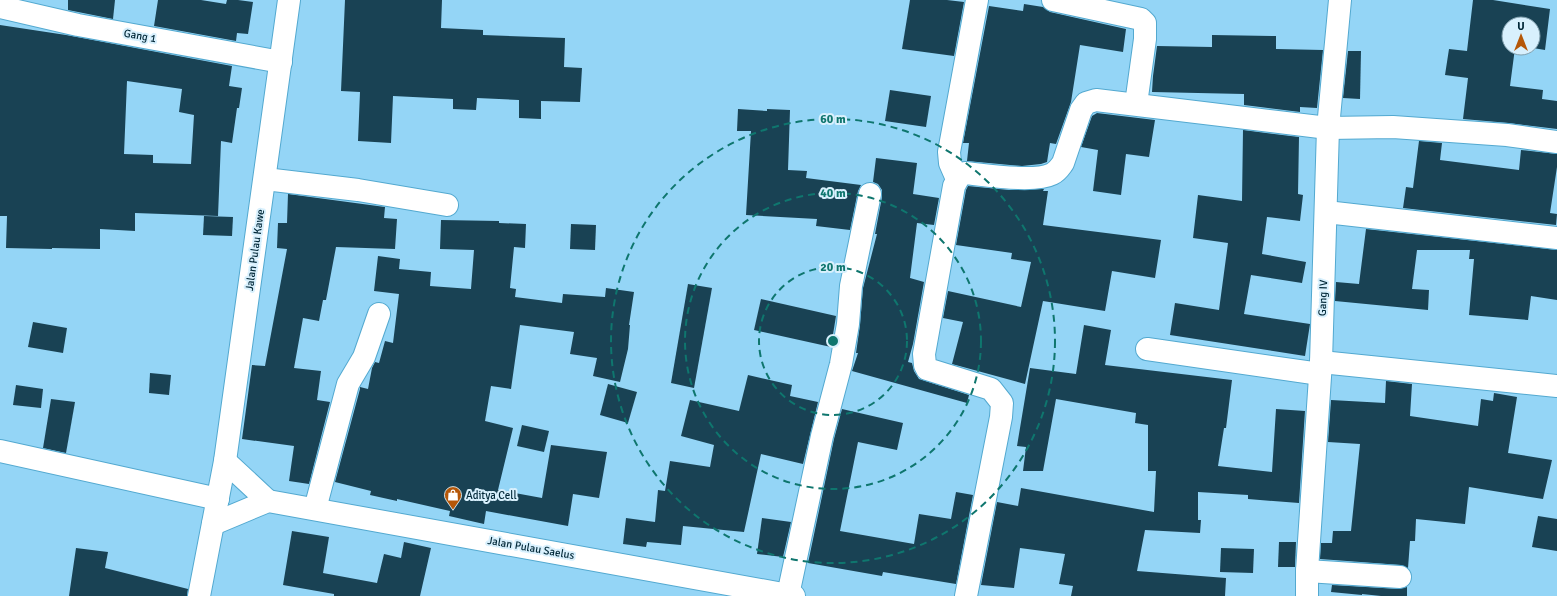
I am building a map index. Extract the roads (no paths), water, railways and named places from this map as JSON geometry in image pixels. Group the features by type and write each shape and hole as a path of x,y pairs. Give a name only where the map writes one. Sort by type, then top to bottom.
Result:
{"street":[{"name":"Jalan Pulau Kawe","path":"199,596 225,461 290,0"},
{"path":"957,179 950,163 948,152 978,0"},
{"path":"1053,0 1141,19 1145,23 1145,39 1136,104"},
{"name":"Gang IV","path":"1307,596 1307,571 1321,368 1328,128 1340,0"},
{"name":"Gang 1","path":"0,8 281,62"},
{"path":"966,596 1001,417 1002,403 991,389 927,369 925,365 924,354 954,186 960,175 965,173 1021,178 1040,177 1052,174 1064,163 1081,110 1086,103 1096,100 1328,128 1393,127 1500,134 1557,142"},
{"path":"265,179 358,190 447,205"},
{"path":"791,595 822,436 841,364 848,324 851,286 870,194"},
{"path":"1326,212 1557,238"},
{"path":"314,509 348,384 364,357 379,314"},
{"path":"1148,349 1321,368 1557,386"},
{"path":"0,451 218,499"},
{"path":"213,524 268,501 225,461"},
{"name":"Jalan Pulau Saelus","path":"268,501 791,595"},
{"path":"1307,571 1400,577"}],"place":[{"name":"Aditya Cell","path":"453,510"}]}
